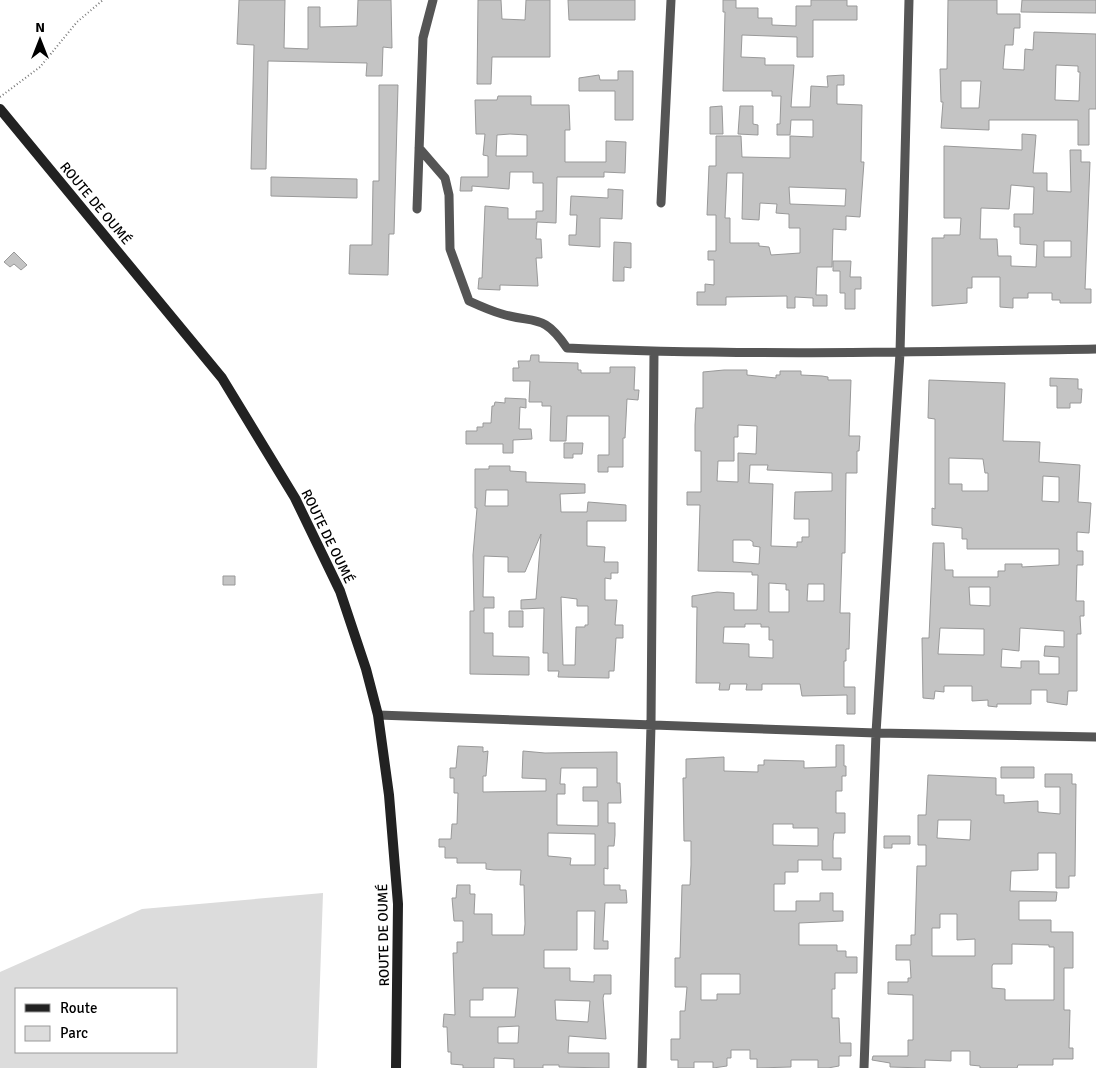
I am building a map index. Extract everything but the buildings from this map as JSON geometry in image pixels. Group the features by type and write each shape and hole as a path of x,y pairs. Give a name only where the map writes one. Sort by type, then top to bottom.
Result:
{"main road":[{"name":"ROUTE DE OUMÉ","path":"0,109 222,378 295,498 340,591 366,669 378,715 388,795 398,904 396,1068"}],"street":[{"path":"417,209 422,38 433,0"},
{"path":"661,203 671,0"},
{"path":"864,1068 876,733 900,353 909,0"},
{"path":"419,148 445,178 449,195 450,249 469,301 502,314 539,320 558,335 567,348 654,352 900,353 1096,349"},
{"path":"642,1068 651,725 654,352"},
{"path":"378,715 876,733 1096,738"}],"path":[{"path":"0,97 40,66 77,22 103,0"}],"green space":[{"path":"323,893 317,1068 0,1068 0,972 142,909"}]}
